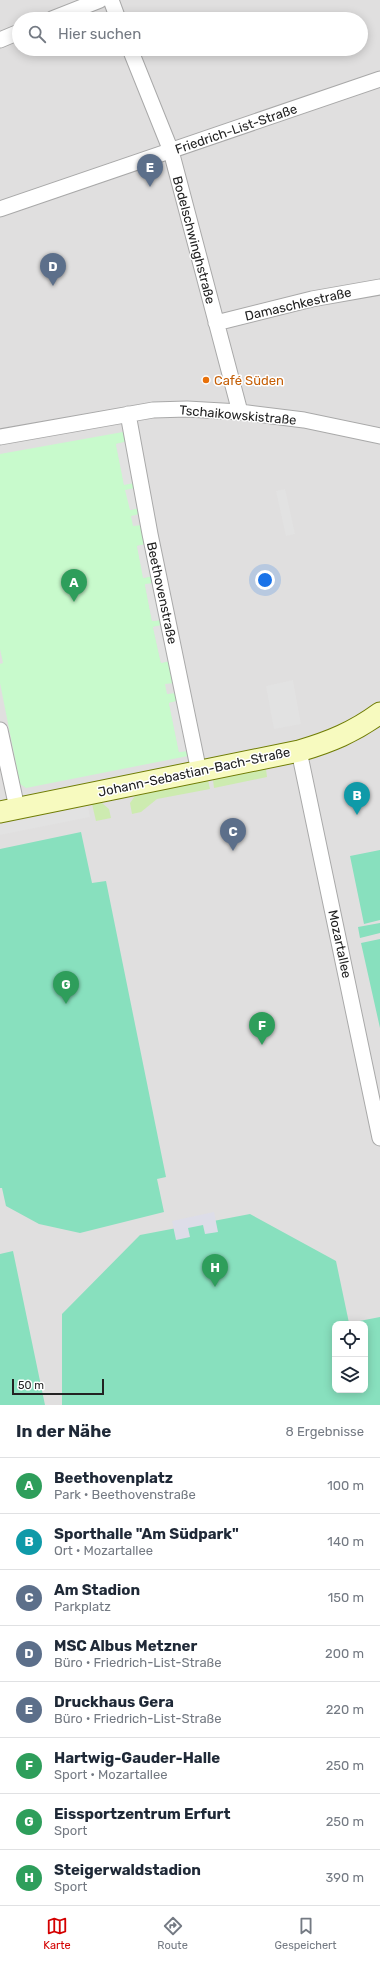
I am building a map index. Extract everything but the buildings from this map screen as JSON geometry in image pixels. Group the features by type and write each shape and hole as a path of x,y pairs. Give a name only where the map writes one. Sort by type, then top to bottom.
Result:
{"street":[{"path":"70,12 100,0"},
{"path":"111,0 115,12"},
{"path":"0,40 12,35"},
{"name":"Bodelschwinghstraße","path":"133,56 171,151 240,412"},
{"name":"Friedrich-List-Straße","path":"0,209 380,79"},
{"name":"Damaschkestraße","path":"216,323 312,299 380,287"},
{"name":"Tschaikowskistraße","path":"0,436 153,410 187,409 240,412 304,420 380,436"},
{"name":"Beethovenstraße","path":"128,414 150,534 199,772"},
{"name":"Johann-Sebastian-Bach-Straße","path":"8,810 299,751 332,741 349,733 380,713"},
{"path":"0,730 8,810"},
{"name":"Mozartallee","path":"299,751 380,1138"}],"shaded area":[{"path":"0,0 380,0 380,1405 0,1405"},
{"path":"125,442 134,483 124,485 116,444"},
{"path":"135,488 139,508 130,510 125,490"},
{"path":"285,489 295,534 286,536 276,491"},
{"path":"146,544 152,576 143,578 137,546"},
{"path":"154,583 161,620 152,621 145,584"},
{"path":"162,625 169,661 161,663 153,627"},
{"path":"293,680 301,724 274,729 266,686"},
{"path":"177,701 187,751 179,752 169,703"},
{"path":"88,806 90,817 0,835 0,824"},
{"path":"214,1212 218,1232 205,1234 203,1225 188,1228 190,1237 176,1240 172,1221"}],"green space":[{"path":"123,432 125,442 116,444 124,484 134,483 135,488 130,510 139,508 139,514 131,516 133,526 142,525 146,544 137,546 144,578 152,576 154,583 145,585 152,621 161,620 162,625 153,627 161,663 169,661 174,683 165,684 167,694 176,693 177,701 169,703 179,752 187,751 188,756 26,788 20,784 0,683 0,664 3,663 0,649 0,454"},
{"path":"266,769 267,777 214,788 213,780"},
{"path":"208,780 210,789 157,799 141,812 132,814 130,803 135,796"},
{"path":"102,803 109,809 111,818 96,821 92,804"},
{"path":"81,832 92,883 106,881 166,1177 157,1179 164,1212 80,1233 39,1224 6,1206 2,1188 0,1188 0,849"},
{"path":"380,850 380,920 364,924 350,856"},
{"path":"380,923 380,933 360,938 358,927"},
{"path":"380,939 380,1028 361,943"},
{"path":"250,1214 336,1261 349,1321 332,1321 332,1393 368,1393 368,1321 359,1321 380,1317 380,1405 62,1405 62,1314 140,1235"},
{"path":"13,1251 45,1405 0,1405 0,1254"}],"place":[{"name":"Druckhaus Gera","path":"150,187"},
{"name":"MSC Albus Metzner","path":"53,286"},
{"name":"Café Süden","path":"206,380"},
{"name":"Beethovenplatz","path":"74,602"},
{"name":"Sporthalle \"Am Südpark\"","path":"357,815"},
{"name":"Am Stadion","path":"233,851"},
{"name":"Eissportzentrum Erfurt","path":"66,1004"},
{"name":"Hartwig-Gauder-Halle","path":"262,1045"},
{"name":"Steigerwaldstadion","path":"215,1287"}]}
